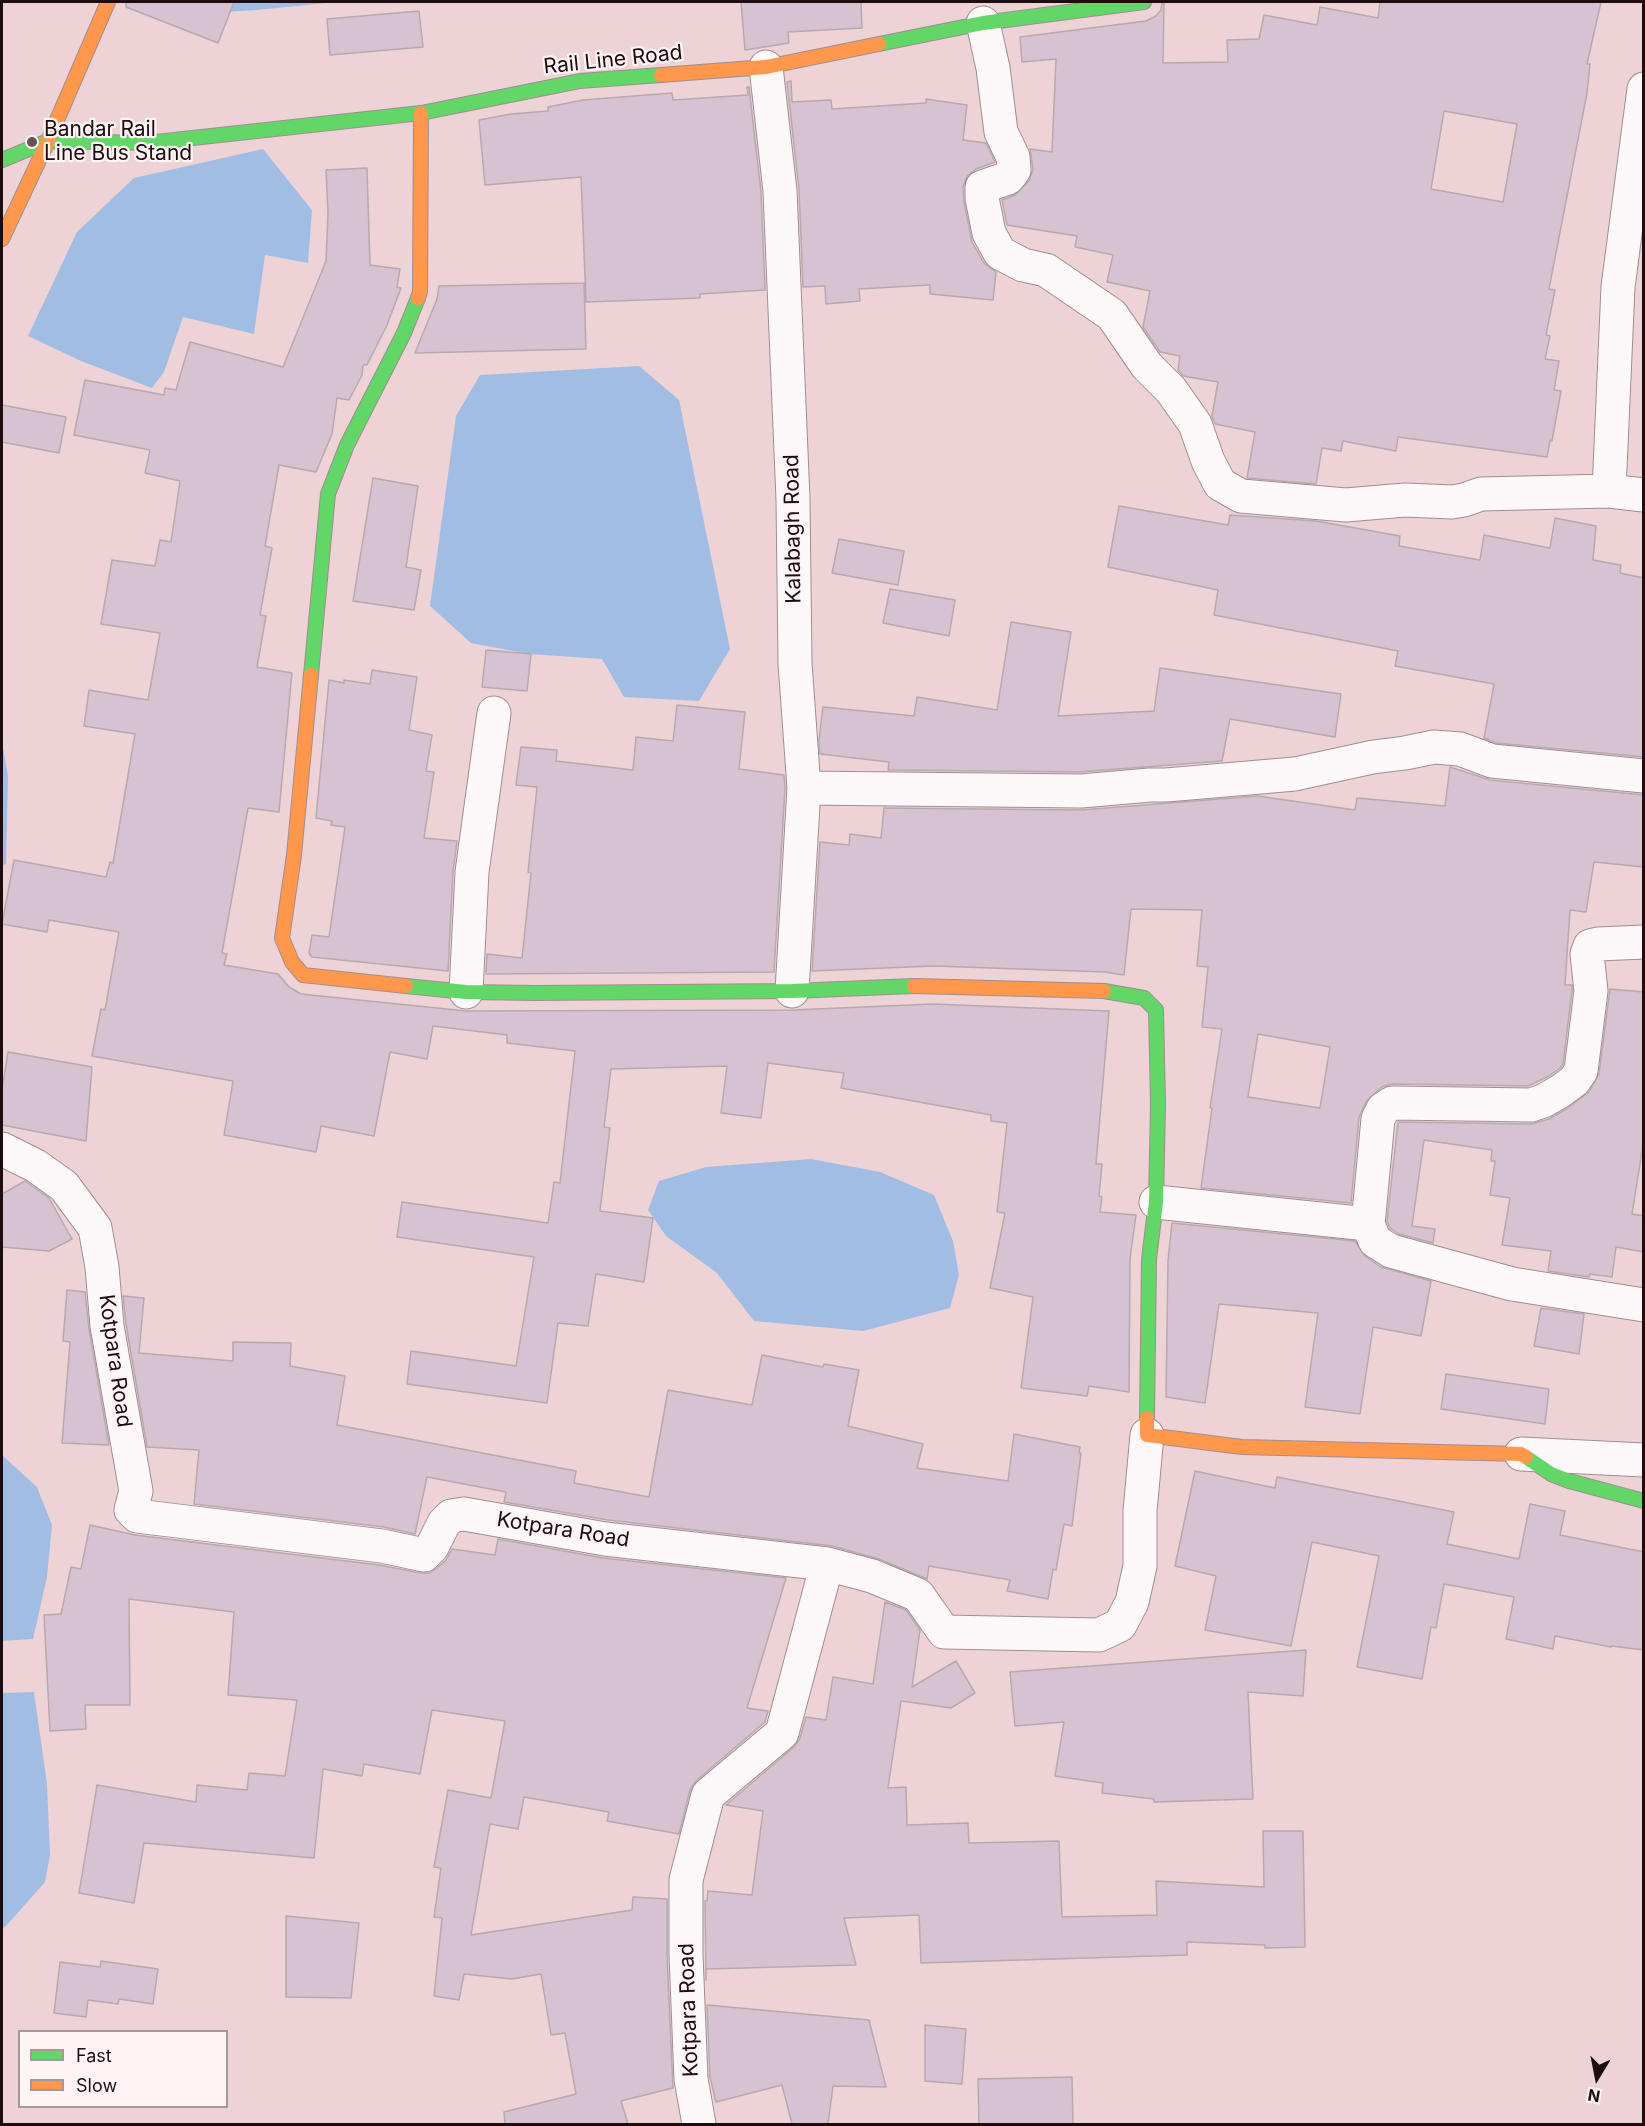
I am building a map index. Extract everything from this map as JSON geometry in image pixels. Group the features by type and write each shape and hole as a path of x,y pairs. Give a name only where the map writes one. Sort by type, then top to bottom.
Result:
{"street":[{"path":"2,239 48,141 108,2"},
{"name":"Rail Line Road","path":"48,141 147,142 422,113 580,81 766,67 983,23 1144,2"},
{"path":"983,23 993,68 1002,132 1013,157 1014,170 1008,178 982,187 982,198 994,243 1000,253 1023,265 1046,270 1112,315 1147,366 1171,390 1195,424 1208,462 1220,484 1241,496 1346,505 1405,500 1452,502 1481,494 1609,491 1644,495"},
{"name":"Kalabagh Road","path":"766,67 780,191 793,499 795,663 804,788 792,991"},
{"path":"1609,491 1618,287 1644,89"},
{"path":"422,113 420,292 404,333 347,445 328,494 294,855 282,938 292,962 303,975 466,992 792,991 933,985 1104,991 1144,998 1156,1010 1158,1104 1156,1202 1149,1259 1148,1435 1140,1511 1140,1566 1132,1602 1120,1625 1099,1635 944,1632 918,1595 872,1576 827,1564"},
{"path":"2,160 48,141"},
{"path":"466,992 472,872 494,713"},
{"path":"804,788 1081,791 1295,774 1372,757 1434,747 1460,749 1492,761 1644,776"},
{"path":"1644,942 1590,946 1587,954 1591,991 1581,1071 1574,1081 1558,1092 1531,1105 1392,1103 1383,1109 1378,1119 1368,1224 1375,1241 1392,1251 1512,1284 1644,1305"},
{"name":"Kotpara Road","path":"2,1149 36,1166 64,1186 95,1228 102,1267 107,1326 136,1491 131,1510 137,1516 347,1542 424,1555 432,1547 444,1523 451,1516 464,1514 605,1539 827,1564 782,1733 708,1795 686,1880 686,1955 691,2079 699,2124"},
{"path":"1156,1202 1368,1224"},
{"path":"1148,1435 1242,1447 1521,1454 1644,1460"},
{"path":"1521,1454 1551,1474 1569,1481 1644,1501"}],"water":[{"path":"158,2 336,2 160,16"},
{"path":"263,149 312,210 308,263 265,255 254,334 183,317 164,372 152,388 81,361 28,336 77,232 134,178"},
{"path":"639,366 679,400 730,649 699,701 624,697 602,659 529,654 471,643 430,606 456,416 480,375"},
{"path":"2,742 8,776 6,864 2,866"},
{"path":"811,1159 880,1172 934,1195 953,1241 959,1275 950,1308 863,1331 754,1321 717,1273 666,1236 648,1210 659,1181 706,1167"},
{"path":"2,1455 37,1487 52,1525 47,1577 33,1639 2,1641"},
{"path":"34,1692 47,1784 50,1855 45,1882 2,1929 2,1693"}],"building":[{"path":"126,2 234,2 218,43 126,7"},
{"path":"741,2 861,2 862,28 788,32 789,43 745,50"},
{"path":"1162,2 1164,2 1163,63 1228,62 1227,40 1259,39 1264,15 1317,25 1320,7 1378,18 1380,2 1601,2 1587,64 1590,64 1587,93 1549,289 1555,290 1546,335 1550,336 1545,359 1559,361 1554,390 1561,391 1547,457 1398,437 1396,451 1343,441 1341,451 1322,448 1316,484 1247,478 1255,432 1215,424 1212,416 1218,382 1183,376 1178,370 1180,356 1160,352 1143,327 1150,291 1107,282 1113,255 1075,247 1077,236 1007,225 1002,200 1015,195 1029,181 1033,169 1030,149 1052,152 1056,59 1022,62 1020,37 1146,21 1156,16 1161,10","holes":["1444,111 1517,124 1503,202 1431,189"]},
{"path":"419,11 423,47 330,55 327,19"},
{"path":"791,81 792,102 831,100 832,109 926,103 926,99 967,105 963,140 986,143 995,162 976,169 967,176 963,187 972,242 984,263 996,272 993,300 930,294 930,285 859,289 860,301 826,304 825,286 803,287 799,189 787,82"},
{"path":"747,87 749,87 761,192 765,290 700,294 700,298 586,302 581,177 485,185 479,120 511,114 548,111 548,107 583,100 672,93 673,100 748,95"},
{"path":"367,168 370,265 400,269 397,287 401,288 387,325 367,365 363,365 362,375 349,400 337,398 332,434 316,472 279,465 265,546 272,548 260,615 266,616 257,667 292,673 279,812 248,808 222,953 227,954 224,965 278,974 289,987 301,994 466,1011 793,1010 933,1004 1109,1011 1096,1164 1102,1164 1100,1212 1136,1215 1130,1259 1129,1392 1089,1386 1087,1396 1021,1388 1033,1297 990,1288 1005,1213 997,1212 1007,1123 991,1121 991,1115 841,1088 844,1073 768,1063 761,1118 721,1113 727,1066 611,1069 604,1127 610,1128 600,1211 653,1218 644,1282 596,1274 588,1326 558,1323 547,1403 407,1384 411,1351 516,1366 534,1257 397,1237 402,1202 548,1223 554,1182 560,1183 575,1051 507,1043 507,1035 433,1026 427,1059 390,1052 374,1136 321,1126 316,1152 224,1135 233,1081 92,1056 101,1009 105,1010 119,932 49,920 47,932 2,924 14,860 106,877 110,862 113,863 135,734 84,726 89,690 148,700 160,633 101,624 112,560 155,566 160,540 171,542 180,481 145,473 150,450 74,435 85,380 164,395 165,388 176,390 190,342 283,367 326,261 328,213 326,170"},
{"path":"584,283 586,349 415,353 437,299 439,286"},
{"path":"2,405 66,417 59,453 2,442"},
{"path":"373,478 418,486 406,567 421,570 414,610 353,601"},
{"path":"1119,506 1228,525 1230,515 1316,521 1400,536 1399,546 1480,560 1484,535 1550,548 1555,518 1596,526 1593,560 1621,565 1620,573 1644,578 1644,757 1496,743 1484,738 1494,684 1395,666 1398,651 1214,615 1218,590 1108,567"},
{"path":"839,539 904,551 898,585 832,573"},
{"path":"890,589 955,600 949,636 883,623"},
{"path":"1011,622 1071,632 1058,716 1154,711 1160,668 1341,694 1335,737 1230,719 1222,761 1080,772 888,770 889,762 820,754 819,740 823,707 914,716 917,697 997,710"},
{"path":"486,650 531,654 527,691 482,687"},
{"path":"372,670 417,677 409,730 432,735 426,771 434,772 424,838 457,841 453,871 448,971 312,957 309,953 312,935 329,937 345,827 331,825 332,821 316,818 329,680 370,684"},
{"path":"677,705 745,712 739,769 784,775 774,972 486,974 487,954 522,958 537,787 516,785 521,747 557,750 556,761 633,770 636,737 673,741"},
{"path":"1450,767 1490,780 1644,795 1644,867 1594,862 1586,912 1570,910 1565,985 1572,985 1572,991 1563,1064 1560,1068 1528,1086 1392,1084 1382,1087 1367,1100 1359,1117 1351,1203 1201,1188 1222,1029 1202,1027 1208,967 1197,966 1202,910 1131,909 1124,975 1105,972 934,966 812,971 820,842 849,845 850,834 881,838 884,808 1081,810 1258,796 1355,810 1357,798 1445,806","holes":["1258,1034 1330,1047 1320,1108 1248,1097"]},
{"path":"1610,989 1644,992 1644,1139 1632,1214 1644,1216 1644,1252 1616,1247 1612,1277 1590,1274 1589,1277 1548,1271 1551,1251 1502,1245 1510,1198 1490,1195 1495,1161 1491,1161 1492,1150 1424,1140 1412,1226 1435,1229 1433,1243 1399,1234 1390,1228 1387,1221 1398,1122 1531,1124 1549,1119 1568,1108 1589,1092 1599,1074"},
{"path":"8,1052 92,1067 86,1141 2,1125 2,1090"},
{"path":"25,1181 49,1198 72,1239 49,1251 2,1247 2,1194"},
{"path":"1172,1223 1355,1241 1365,1256 1381,1267 1431,1281 1421,1336 1373,1327 1360,1414 1305,1407 1318,1313 1219,1304 1205,1403 1166,1397 1168,1260"},
{"path":"67,1290 85,1292 109,1445 62,1443 70,1342 63,1341"},
{"path":"123,1296 144,1298 139,1353 233,1361 233,1342 291,1343 290,1366 345,1376 337,1425 576,1471 574,1483 649,1497 668,1390 752,1405 762,1355 823,1367 824,1364 859,1370 848,1426 923,1444 917,1468 1008,1481 1014,1434 1080,1447 1072,1526 1064,1524 1048,1599 1007,1591 1010,1580 929,1566 927,1579 879,1559 832,1546 608,1520 504,1502 506,1492 427,1477 415,1534 384,1527 194,1504 199,1450 147,1447"},
{"path":"1541,1308 1584,1314 1579,1354 1534,1346"},
{"path":"1446,1374 1549,1389 1545,1424 1441,1409"},
{"path":"1195,1471 1275,1488 1277,1477 1454,1512 1447,1544 1519,1559 1530,1504 1565,1511 1560,1535 1644,1552 1644,1650 1611,1647 1555,1636 1553,1649 1506,1639 1514,1597 1444,1584 1436,1628 1431,1627 1422,1679 1357,1667 1379,1556 1312,1542 1291,1646 1205,1630 1216,1576 1175,1566"},
{"path":"90,1525 135,1535 379,1565 421,1573 430,1573 437,1568 446,1560 452,1549 495,1555 498,1539 603,1558 786,1578 747,1708 768,1711 765,1722 696,1781 690,1790 679,1834 607,1821 609,1812 524,1797 518,1829 490,1824 471,1935 632,1910 633,1897 667,1899 667,1956 673,2088 621,2101 628,2124 505,2124 504,2112 576,2094 565,2033 551,2035 541,1974 512,1979 464,1974 459,2000 434,1996 442,1918 434,1917 441,1868 434,1867 448,1790 491,1798 505,1721 432,1710 420,1774 364,1764 362,1776 323,1769 314,1858 144,1843 134,1903 79,1893 97,1785 196,1802 197,1785 247,1790 249,1773 285,1776 297,1700 228,1695 234,1612 129,1599 130,1705 85,1705 86,1729 50,1731 44,1615 61,1614 71,1567 81,1569"},
{"path":"885,1602 906,1610 920,1630 912,1687 956,1661 975,1693 951,1708 901,1701 888,1788 906,1787 907,1825 968,1823 969,1843 1059,1841 1062,1917 1157,1915 1156,1881 1264,1887 1263,1831 1303,1831 1305,1947 1265,1948 1265,1945 1187,1942 1187,1955 921,1963 919,1915 844,1918 856,1965 706,1969 706,1980 705,1901 707,1901 708,1891 752,1895 763,1811 726,1805 794,1747 800,1738 806,1717 826,1720 833,1677 873,1684"},
{"path":"1306,1650 1303,1696 1248,1692 1253,1799 1154,1802 1154,1799 1102,1793 1103,1783 1055,1776 1064,1722 1015,1726 1010,1672"},
{"path":"286,1916 359,1923 351,1998 286,1997"},
{"path":"101,1961 158,1969 153,2004 119,1999 118,2004 88,2000 86,2017 54,2013 60,1962 100,1967"},
{"path":"707,2005 869,2020 886,2087 833,2086 828,2124 792,2124 782,2085 716,2102 710,2077"},
{"path":"925,2025 966,2029 962,2084 925,2081"},
{"path":"1072,2077 1073,2124 979,2124 978,2079"}],"traffic: fast":[{"path":"879,44 983,23 1144,2"},
{"path":"2,160 48,141 147,143 421,113 580,81 661,75"},
{"path":"311,675 328,494 347,445 404,333 418,298"},
{"path":"406,986 466,992 536,993 792,991 914,986"},
{"path":"1104,991 1144,998 1156,1010 1158,1104 1156,1202 1149,1259 1147,1418"},
{"path":"1526,1457 1551,1474 1569,1481 1644,1501"}],"traffic: slow":[{"path":"2,239 48,141 108,2"},
{"path":"661,75 766,67 879,44"},
{"path":"418,298 420,292 421,113"},
{"path":"311,675 294,855 282,938 292,962 303,975 406,986"},
{"path":"914,986 1104,991"},
{"path":"1147,1418 1147,1435 1242,1447 1521,1454 1526,1457"}],"place":[{"name":"Bandar Rail Line Bus Stand","path":"32,142"}]}
